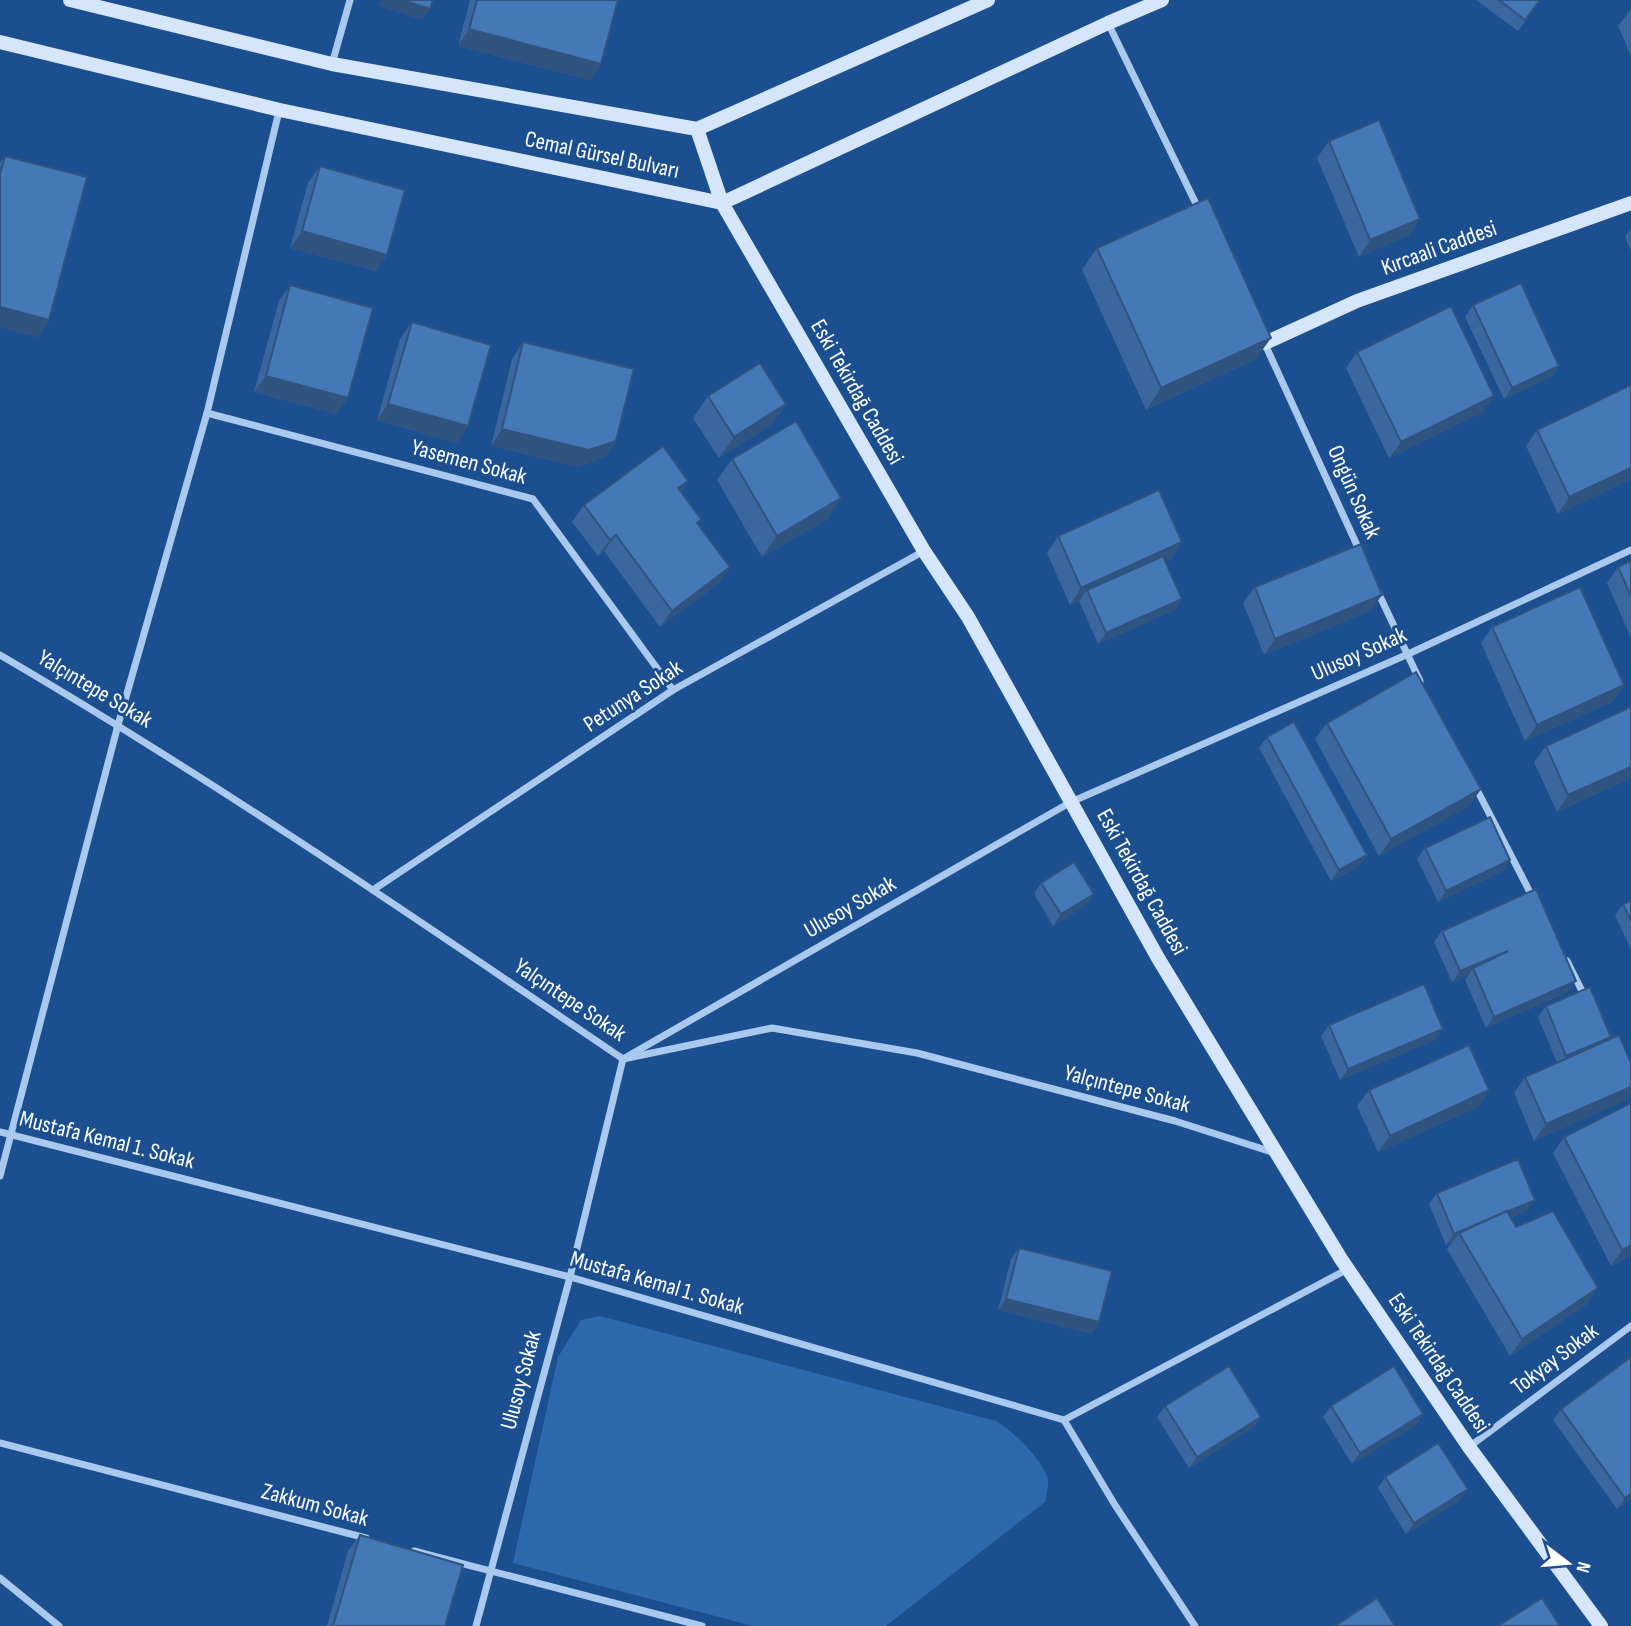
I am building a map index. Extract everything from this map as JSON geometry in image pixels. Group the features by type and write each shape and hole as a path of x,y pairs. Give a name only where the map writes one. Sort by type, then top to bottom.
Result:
{"street":[{"name":"Cemal Gürsel Bulvarı","path":"71,0 332,64 697,129 988,0"},
{"path":"332,64 350,0"},
{"path":"722,203 1162,0"},
{"path":"1108,23 1204,220"},
{"name":"Cemal Gürsel Bulvarı","path":"0,42 280,110 722,203"},
{"path":"0,1176 118,724 207,413 280,110"},
{"name":"Eski Tekirdağ Caddesi","path":"697,129 722,203 924,551 968,617 1158,958 1348,1269 1469,1447 1601,1626"},
{"name":"Kırcaali Caddesi","path":"1262,337 1631,203"},
{"name":"Ongün Sokak","path":"1262,337 1367,568"},
{"name":"Yasemen Sokak","path":"207,413 533,499 673,690"},
{"name":"Ulusoy Sokak","path":"475,1626 569,1277 623,1059 1071,802 1406,655 1631,550"},
{"name":"Petunya Sokak","path":"373,890 673,690 924,551"},
{"path":"1372,580 1426,692"},
{"name":"Yalçıntepe Sokak","path":"0,655 118,724 373,890 623,1059 772,1028 917,1053 1175,1121 1277,1154"},
{"path":"1471,778 1535,901"},
{"path":"1560,950 1592,1011"},
{"name":"Mustafa Kemal 1. Sokak","path":"0,1132 569,1277 1064,1420"},
{"path":"1195,1626 1115,1505 1064,1420 1348,1269"},
{"name":"Tokyay Sokak","path":"1469,1447 1631,1326"},
{"name":"Zakkum Sokak","path":"0,1443 370,1539"},
{"path":"410,1550 702,1626"},
{"path":"0,1578 59,1626"}],"shaded area":[{"path":"600,1316 996,1421 1019,1439 1041,1464 1048,1480 1045,1502 886,1626 753,1626 513,1563 558,1357 581,1320"}],"building":[{"path":"402,0 433,0 430,9"},
{"path":"477,0 618,0 601,64 469,29"},
{"path":"1499,0 1540,0 1525,20"},
{"path":"1379,120 1420,219 1370,240 1329,141"},
{"path":"5,156 87,177 49,320 0,307 0,174"},
{"path":"320,166 405,190 387,255 302,231"},
{"path":"1208,198 1271,338 1161,388 1097,248"},
{"path":"1521,283 1559,366 1512,388 1473,305"},
{"path":"290,285 373,308 348,398 266,376"},
{"path":"1451,306 1494,396 1401,442 1357,352"},
{"path":"412,322 491,345 468,426 388,404"},
{"path":"523,342 634,369 616,441 589,450 502,429"},
{"path":"760,363 786,404 734,437 708,396"},
{"path":"1631,385 1631,468 1569,497 1537,430"},
{"path":"796,421 841,498 777,536 732,459"},
{"path":"663,446 688,481 678,488 701,519 697,523 730,567 672,611 616,535 610,540 584,505"},
{"path":"1159,490 1182,542 1081,588 1058,536"},
{"path":"1361,544 1382,595 1275,639 1255,587"},
{"path":"1163,556 1182,599 1106,633 1087,590"},
{"path":"1631,561 1631,596 1618,567"},
{"path":"1580,587 1624,685 1537,725 1492,627"},
{"path":"1416,672 1481,789 1391,839 1327,723"},
{"path":"1631,707 1631,767 1568,795 1546,746"},
{"path":"1294,722 1367,855 1339,870 1267,737"},
{"path":"1490,817 1510,860 1446,891 1425,848"},
{"path":"1074,862 1094,894 1061,914 1041,883"},
{"path":"1536,889 1576,981 1494,1017 1473,968 1508,951 1460,971 1442,931"},
{"path":"1631,901 1631,921 1623,904"},
{"path":"1424,984 1443,1029 1348,1069 1329,1025"},
{"path":"1590,987 1611,1037 1566,1056 1546,1006"},
{"path":"1619,1035 1631,1063 1631,1087 1546,1124 1525,1077"},
{"path":"1469,1045 1489,1090 1390,1136 1369,1090"},
{"path":"1631,1103 1631,1245 1622,1250 1564,1137"},
{"path":"1518,1159 1535,1200 1454,1234 1437,1193"},
{"path":"1507,1211 1516,1227 1553,1211 1598,1288 1522,1339 1459,1233"},
{"path":"1019,1248 1112,1271 1099,1322 1006,1299"},
{"path":"1631,1357 1631,1494 1625,1498 1561,1409"},
{"path":"1229,1366 1261,1417 1197,1457 1165,1406"},
{"path":"1394,1366 1423,1414 1360,1453 1331,1406"},
{"path":"1438,1443 1468,1489 1414,1523 1385,1477"},
{"path":"360,1535 463,1565 445,1626 333,1626"},
{"path":"1377,1598 1395,1626 1335,1626"},
{"path":"1542,1598 1560,1626 1498,1626"}]}
